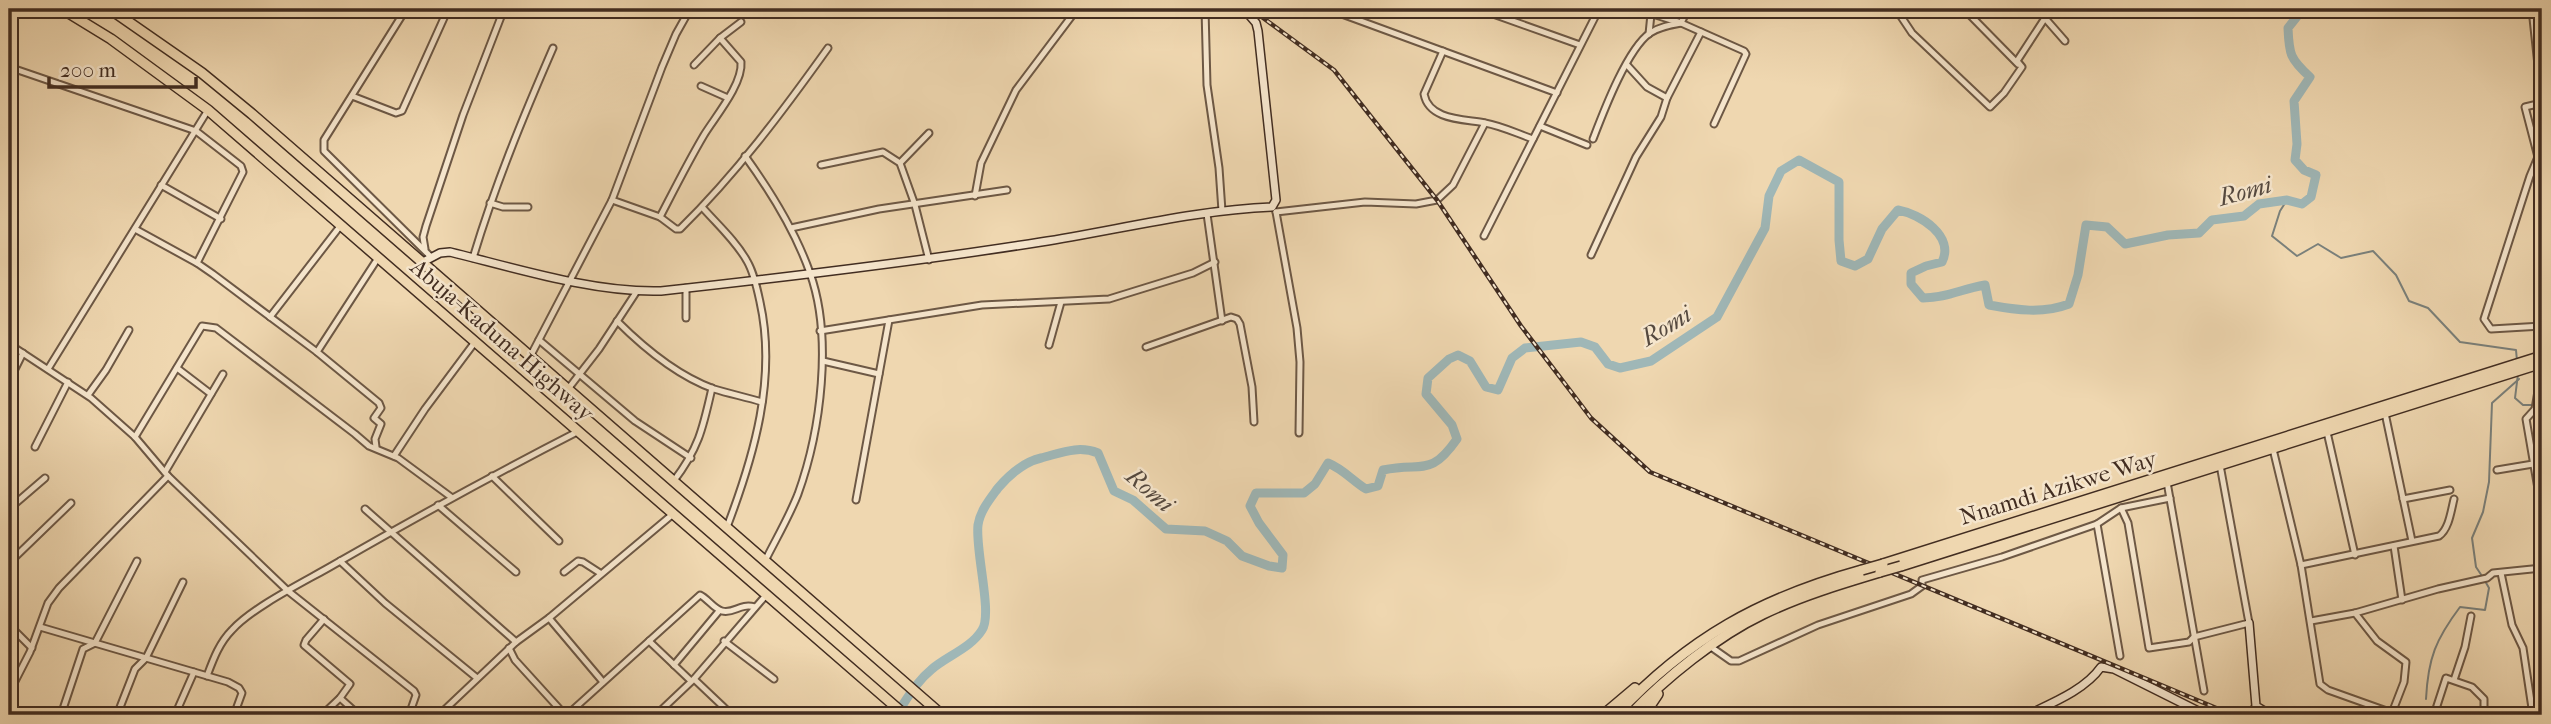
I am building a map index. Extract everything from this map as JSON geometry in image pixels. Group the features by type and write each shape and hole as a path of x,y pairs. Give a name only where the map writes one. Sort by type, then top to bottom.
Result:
{"highway":[{"name":"Abuja-Kaduna Highway","path":"62,9 111,39 208,110 905,715"},
{"name":"Abuja-Kaduna Highway","path":"110,9 212,82 427,260 673,482 942,715"},
{"name":"Nnamdi Azikwe Way","path":"1630,715 1669,678 1711,647 1762,614 1805,596 1881,568 2542,356"},
{"name":"Nnamdi Azikwe Way","path":"1616,715 1642,687 1678,656 1757,608 1801,589 1862,570 1901,566 2167,482 2179,474 2273,449 2542,363"},
{"path":"1644,715 1662,689 1700,655"},
{"path":"1604,715 1678,656"}],"street":[{"path":"406,9 324,141 324,151 425,249"},
{"path":"352,96 396,113 402,111 448,9"},
{"path":"486,9 501,16"},
{"path":"505,9 463,115 426,226 423,237 427,260 450,252 570,280 637,291 686,288 929,260 1222,211 1365,202 1416,204 1437,201 1453,185 1485,123"},
{"path":"531,355 612,200 662,67 676,34 691,9"},
{"path":"975,196 977,178 988,145 1016,90 1077,9"},
{"path":"1205,9 1207,85 1219,168 1222,211"},
{"path":"1244,9 1256,23 1258,32 1276,209 1297,328 1300,362 1299,433"},
{"path":"1328,9 1557,93"},
{"path":"1479,9 1580,45"},
{"path":"1484,236 1599,9"},
{"path":"1637,9 1681,23 1744,51 1746,54 1714,124"},
{"path":"1681,23 1688,9"},
{"path":"1896,9 1912,33 1990,107 2004,93 2022,67"},
{"path":"1964,9 2022,67"},
{"path":"2037,9 2065,41"},
{"path":"2532,9 2542,103 2525,107 2540,157 2484,319 2491,329 2542,326"},
{"path":"1649,34 1651,14"},
{"path":"2022,67 2017,61 2045,18"},
{"path":"694,65 720,38 741,22"},
{"path":"1593,139 1607,103 1639,44 1649,34 1663,27 1681,23"},
{"path":"1591,255 1636,157 1661,117 1667,99 1701,32"},
{"path":"660,218 704,136 728,98 742,65 720,38"},
{"path":"473,258 516,132 553,48"},
{"path":"612,200 660,218 680,229 702,207 788,105 828,48"},
{"path":"1443,51 1424,94 1425,100 1449,119 1485,123 1533,139"},
{"path":"1627,65 1647,87 1667,99"},
{"path":"9,67 196,131 243,169 221,219 197,263"},
{"path":"702,86 728,98"},
{"path":"48,369 208,110"},
{"path":"1470,122 1476,137"},
{"path":"1540,126 1587,145"},
{"path":"900,163 929,133"},
{"path":"821,164 883,152 900,163 915,205 929,260"},
{"path":"745,156 791,228 811,274 818,308 823,361 817,418 808,459 797,494 765,561"},
{"path":"161,185 221,219"},
{"path":"791,228 879,209 1007,190"},
{"path":"490,203 503,207 528,207"},
{"path":"702,207 747,261 755,280 762,311 766,348 762,402 747,475 727,527"},
{"path":"1207,214 1222,321"},
{"path":"270,317 342,225"},
{"path":"135,229 197,263 317,352 379,403 381,408 374,418 382,424 375,439 376,447"},
{"path":"317,352 379,257"},
{"path":"820,331 982,305 1109,299 1149,288 1215,262"},
{"path":"686,288 686,318"},
{"path":"568,389 637,291"},
{"path":"1048,345 1060,302"},
{"path":"1146,347 1234,318 1240,324 1252,387 1254,422"},
{"path":"856,500 889,320"},
{"path":"617,321 655,355 712,388 762,402"},
{"path":"135,437 202,326 216,328 365,444 394,456 451,497"},
{"path":"88,395 129,330"},
{"path":"539,340 654,435 691,458"},
{"path":"394,456 475,342"},
{"path":"9,344 88,395 135,437 166,474 288,591 414,691 416,695 410,708 411,715"},
{"path":"9,381 23,353"},
{"path":"823,361 879,374"},
{"path":"177,368 211,394"},
{"path":"9,693 32,648 48,603 166,474 223,374"},
{"path":"35,447 68,382"},
{"path":"2542,384 2535,406 2526,419 2542,512"},
{"path":"673,482 691,458 701,436 712,388"},
{"path":"2385,413 2412,541"},
{"path":"207,676 216,653 233,628 288,591 451,497 578,431"},
{"path":"2327,432 2355,555"},
{"path":"2273,449 2301,565 2322,686 2395,714 2406,662 2377,641 2354,613"},
{"path":"2497,470 2533,464"},
{"path":"2220,465 2249,623 2256,706 2271,715"},
{"path":"492,476 559,541"},
{"path":"9,509 46,478"},
{"path":"2167,482 2204,691"},
{"path":"2403,499 2450,490"},
{"path":"1711,647 1731,661 1739,661 1818,625 1911,594 1922,586 1922,580 2096,524 2120,508 2170,498"},
{"path":"2301,565 2443,534 2454,499"},
{"path":"9,563 71,503"},
{"path":"438,505 516,572"},
{"path":"2120,508 2128,523 2148,649 2189,642 2194,637 2249,623"},
{"path":"365,509 516,642"},
{"path":"439,715 509,648 549,618 673,513"},
{"path":"2096,524 2120,656"},
{"path":"2394,546 2402,600"},
{"path":"61,715 83,649 95,643 137,561"},
{"path":"340,561 385,603 477,678"},
{"path":"564,572 578,561 600,573"},
{"path":"2311,621 2354,613 2487,578 2493,573 2542,568"},
{"path":"2501,573 2512,625 2523,648 2533,715"},
{"path":"117,715 135,669 146,658 183,582"},
{"path":"656,715 693,680 767,594"},
{"path":"509,648 515,660 566,715 700,595 719,611 730,611 745,604 755,607"},
{"path":"674,665 719,611"},
{"path":"2454,680 2471,616"},
{"path":"549,618 603,682"},
{"path":"322,715 340,698 350,682 304,645 324,619"},
{"path":"9,625 32,648"},
{"path":"40,627 228,682 242,693 234,715"},
{"path":"649,641 732,715"},
{"path":"724,641 774,679"},
{"path":"2027,715 2094,678 2101,667 2114,669 2206,715"},
{"path":"175,715 194,672"},
{"path":"2434,715 2445,678 2472,687 2482,695 2484,713"},
{"path":"340,698 359,715"},
{"path":"2248,715 2256,706"}],"waterway":[{"name":"Romi","path":"896,715 926,674 972,642 982,630 986,610 978,536 979,520 998,488 1023,466 1070,451 1098,453 1114,491 1133,500 1166,529 1205,531 1227,541 1242,556 1282,568 1283,555 1250,506 1256,493 1304,493 1315,484 1328,463 1366,489 1378,486 1383,470 1432,464 1457,439 1452,425 1426,394 1428,378 1449,359 1458,355 1470,361 1486,387 1498,390 1512,358 1525,348 1581,342 1595,347 1608,364 1620,368 1651,361 1717,317 1765,228 1769,196 1781,171 1799,160 1839,182 1841,261 1855,266 1868,259 1882,229 1898,210 1907,212 1925,221 1940,235 1944,243 1942,262 1911,273 1911,284 1923,298 1939,297 1985,285 1989,305 2019,310 2049,309 2069,304 2078,275 2086,225 2107,227 2125,244 2168,235 2199,233 2212,220 2244,216 2259,204 2287,200 2302,204 2311,197 2316,175 2304,170 2295,160 2297,144 2294,101 2310,77 2292,56 2288,28 2303,9"},
{"path":"2287,200 2280,211 2272,236 2297,256 2318,244 2341,258 2373,251 2396,275 2409,301 2428,308 2460,342 2516,350 2517,361"},
{"path":"2518,374 2515,398 2523,405 2542,405"},
{"path":"2482,576 2476,567 2472,538 2483,512 2489,482 2492,403 2519,379"},
{"path":"2426,699 2431,660 2439,639 2460,607 2485,610 2489,588 2485,581"}],"railway":[{"path":"1251,9 1334,70 1437,200 1521,326 1591,418 1650,472 2233,715"}]}
